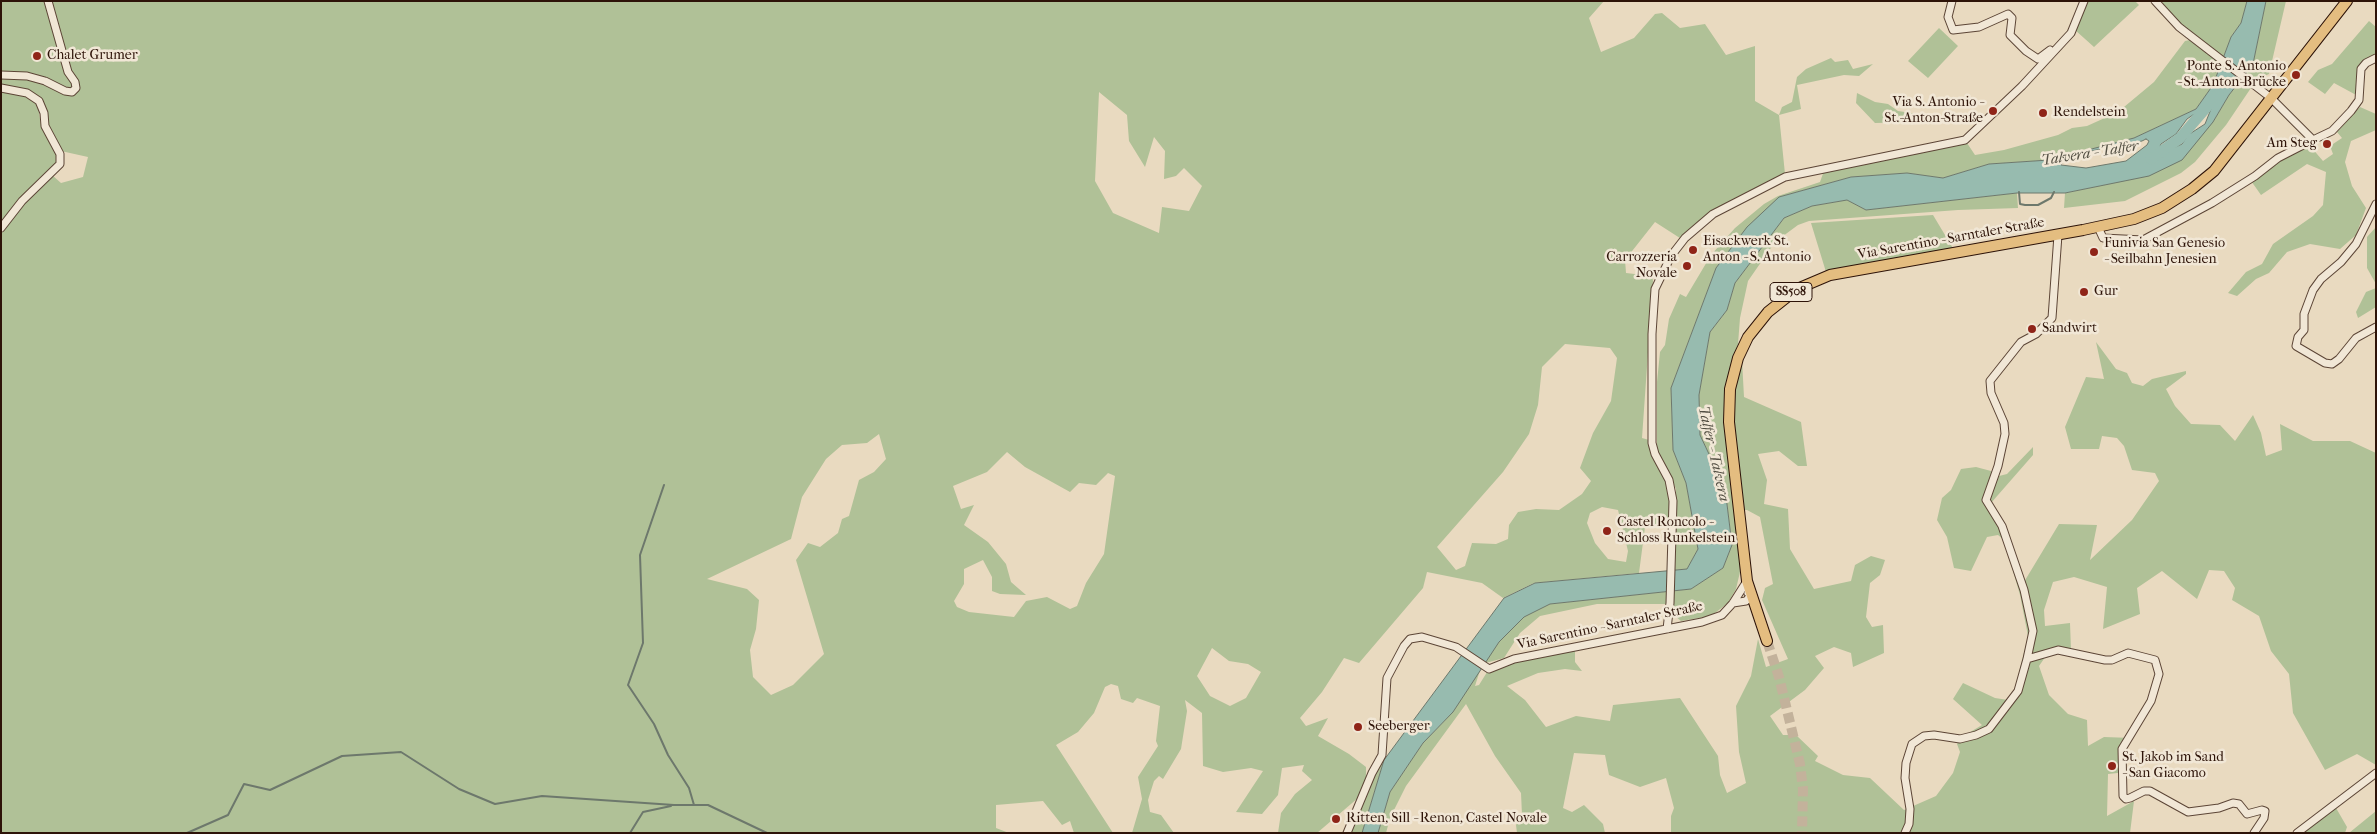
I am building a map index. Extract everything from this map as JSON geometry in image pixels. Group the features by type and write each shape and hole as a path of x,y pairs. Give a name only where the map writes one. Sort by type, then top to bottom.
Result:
{"main road":[{"name":"Via Sarentino - Sarntaler Straße","path":"1749,598 1729,422 1730,389 1742,346 1768,312 1797,289 1830,275 2098,227 2134,219 2162,208 2192,189 2214,171 2267,95 2347,1"},
{"name":"SS508","path":"1749,598 1756,608 1767,641"}],"street":[{"path":"1,76 36,79 65,91 72,92 76,88 75,82 68,72 48,1"},
{"path":"1952,1 1948,17 1953,30 1979,27 2008,14 2012,18 2010,35 2038,59 2045,55 2062,37 2071,33"},
{"path":"1667,628 1670,602 1672,490 1655,454 1652,443 1654,303 1660,277 1671,256 1685,238 1713,214 1785,177 1961,141 1975,132 2071,33 2084,1"},
{"path":"2156,1 2179,27 2267,95 2313,140"},
{"path":"2098,227 2103,238 2143,240 2212,203 2255,176 2278,158 2332,131 2359,100 2361,69 2366,63 2376,58"},
{"path":"1,88 26,93 39,101 44,113 45,126 60,154 60,164 22,201 1,228"},
{"path":"2376,204 2362,235 2351,251 2317,283 2304,314 2304,330 2298,337 2296,346 2325,363 2332,364 2339,359 2356,338 2376,327"},
{"path":"1904,833 1910,817 1910,798 1905,770 1912,744 1924,736 1934,735 1960,739 1989,729 2018,692 2027,659 2033,631 2022,585 2002,526 1986,500 1998,466 2005,434 2004,423 1992,392 1990,381 2021,342 2036,334 2052,318 2058,235"},
{"path":"1733,603 1747,581"},
{"path":"1740,593 1749,598"},
{"path":"1733,603 1749,598"},
{"name":"Via Sarentino - Sarntaler Straße","path":"1347,833 1372,773 1382,755 1386,685 1404,646 1410,639 1422,637 1463,650 1487,668 1514,660 1702,622 1722,615 1733,603"},
{"path":"2027,659 2058,650 2105,660 2112,660 2128,653 2155,660 2159,674 2151,701 2122,749 2123,796 2126,799 2144,791 2150,791 2188,812 2218,808 2233,802 2239,804 2247,814 2260,810 2265,811 2264,818 2254,833"},
{"path":"2297,833 2376,773"}],"green space":[{"path":"1,1 1604,1 1589,18 1601,52 1634,38 1655,14 1662,13 1680,28 1705,24 1726,55 1755,46 1755,101 1779,115 1785,174 1713,213 1683,240 1655,222 1625,260 1626,273 1652,276 1653,281 1642,438 1649,440 1670,493 1670,523 1645,527 1639,573 1534,583 1503,598 1482,583 1427,572 1423,588 1359,663 1344,658 1322,692 1300,718 1306,726 1328,718 1318,736 1349,754 1366,767 1366,784 1358,798 1317,833 1278,833 1281,813 1295,794 1312,780 1302,771 1304,765 1282,768 1278,795 1262,814 1236,812 1263,771 1251,768 1223,772 1203,766 1202,713 1185,700 1187,711 1181,749 1163,779 1159,776 1154,781 1148,800 1150,812 1161,815 1174,833 1132,833 1142,799 1138,777 1158,746 1156,741 1160,706 1137,698 1133,703 1121,699 1118,686 1111,684 1105,687 1094,713 1078,732 1056,745 1113,833 1074,833 1070,821 1062,825 1043,801 996,805 996,828 1009,833 1,833 1,231 25,201 52,175 61,183 83,177 88,157 61,151 47,126 41,100 1,85 1,79 50,81 1,74","holes":["1099,92 1127,115 1129,141 1145,167 1154,137 1165,151 1164,179 1176,176 1184,168 1202,186 1189,211 1162,207 1159,233 1113,213 1095,181","1565,344 1610,348 1617,358 1611,401 1593,433 1580,468 1591,481 1582,494 1559,510 1536,509 1518,512 1509,525 1508,539 1496,544 1472,543 1465,566 1456,570 1437,547 1503,472 1529,434 1538,405 1542,367","879,434 886,459 874,472 859,480 849,516 842,519 838,533 820,547 808,543 796,560 824,654 793,685 771,695 753,677 750,650 756,629 759,600 747,589 707,579 791,539 802,497 826,459 842,445 867,443","1007,452 1025,467 1070,492 1079,483 1096,485 1108,473 1115,476 1104,554 1086,583 1077,606 1070,609 1047,597 1026,601 1014,617 969,612 957,607 954,601 964,584 964,569 983,560 992,577 992,591 1000,594 1026,595 1011,582 1006,564 988,542 964,525 974,505 961,509 953,486 987,472","1602,507 1618,510 1628,551 1626,562 1608,559 1595,543 1587,523 1590,513","1212,648 1229,661 1248,664 1261,672 1246,698 1230,706 1210,696 1197,676"]},
{"path":"2086,1 2135,1 2139,5 2094,47 2075,30"},
{"path":"2164,1 2247,1 2241,23 2231,37 2213,85 2196,109 2134,138 2049,160 1989,164 1943,178 1907,173 1851,177 1779,197 1716,268 1671,388 1673,450 1686,483 1698,549 1687,569 1675,570 1676,489 1657,451 1657,382 1660,352 1665,345 1669,319 1680,294 1686,297 1711,255 1735,228 1764,204 1778,196 1820,182 1825,168 1965,140 1975,155 2004,150 2058,135 2072,128 2087,126 2118,112 2154,82 2185,41 2190,40 2194,35 2160,5"},
{"path":"2266,1 2286,1 2269,74 2257,79 2226,125 2195,162 2181,173 2125,201 2064,208 2065,193 2147,176 2213,122 2229,95 2253,64"},
{"path":"2369,21 2376,27 2376,58 2366,63 2358,96 2334,83 2325,94 2308,82 2318,70 2332,64"},
{"path":"1939,28 1958,46 1928,78 1908,61"},
{"path":"1831,58 1835,62 1848,60 1853,69 1873,64 1859,76 1844,75 1797,85 1801,109 1779,115 1782,107 1792,102 1797,77 1806,69"},
{"path":"1,92 24,95 38,105 41,126 58,155 57,164 1,224"},
{"path":"1857,93 1875,102 1888,104 1898,111 1965,121 1875,123 1856,103"},
{"path":"2360,107 2376,114 2376,130 2351,141 2345,162 2352,186 2366,208 2356,235 2340,249 2310,244 2287,252 2269,273 2256,279 2237,296 2228,293 2246,272 2262,264 2273,244 2313,216 2323,205 2326,172 2307,164 2261,195 2249,178 2295,144 2305,140 2323,161 2333,154 2330,146 2342,138 2337,132"},
{"path":"2017,193 2018,208 1958,210 1809,221 1798,225 1775,242 1748,281 1740,318 1738,344 1730,369 1734,371 1742,360 1744,397 1801,422 1807,466 1798,466 1779,451 1758,454 1767,480 1764,504 1788,509 1790,549 1814,589 1851,581 1855,565 1871,556 1885,560 1880,575 1870,583 1866,617 1872,627 1883,625 1884,653 1853,667 1851,653 1834,647 1815,656 1824,668 1805,690 1770,716 1783,735 1796,735 1818,756 1815,761 1843,775 1870,778 1904,810 1936,796 1953,773 1960,752 1957,744 1962,737 1982,725 1953,699 1963,683 1995,698 2008,700 2015,689 2028,636 2020,595 2004,540 1998,535 1987,537 1971,571 1954,568 1947,537 1937,520 1942,498 1951,490 1961,469 1976,467 1991,471 1999,476 2007,474 2033,447 2033,455 1991,503 2004,525 2024,582 2059,524 2097,525 2090,560 2132,520 2159,481 2155,473 2132,470 2124,446 2117,438 2102,436 2099,449 2071,449 2065,427 2086,377 2104,379 2096,342 2116,369 2127,373 2132,383 2143,386 2152,379 2186,371 2186,374 2166,389 2175,406 2191,424 2220,425 2235,441 2253,415 2261,433 2266,456 2282,450 2280,424 2313,441 2350,441 2376,453 2376,765 2357,754 2325,770 2293,713 2289,674 2271,651 2259,616 2232,600 2235,588 2224,571 2209,570 2197,599 2162,571 2137,588 2140,614 2103,629 2107,587 2074,577 2053,582 2044,610 2045,626 2070,623 2071,650 2048,653 2039,666 2049,695 2068,714 2087,720 2088,746 2104,737 2132,738 2123,755 2127,772 2108,774 2107,816 2134,801 2130,833 1671,833 1671,816 1674,808 1666,778 1640,787 1609,775 1605,755 1574,753 1563,808 1572,812 1584,805 1603,824 1605,833 1517,833 1516,825 1522,815 1521,793 1495,756 1466,704 1406,786 1390,818 1386,833 1378,833 1390,792 1423,743 1453,712 1482,664 1499,642 1524,617 1550,604 1691,589 1723,568 1732,545 1725,488 1700,435 1699,395 1710,332 1727,310 1735,283 1784,218 1812,206 1847,200 1866,210","holes":["1735,439 1741,510 1747,510 1760,517 1773,584 1765,588 1762,600 1788,659 1766,667 1758,639 1751,676 1736,706 1739,752 1746,783 1727,793 1720,775 1718,756 1680,698 1613,705 1610,721 1576,716 1546,727 1525,700 1507,686 1538,673 1565,669 1582,671 1575,662 1575,648 1500,664 1489,669 1479,685 1475,686 1482,664 1504,658 1520,633 1540,616 1597,604 1673,604 1675,616 1681,621 1711,616 1728,603 1736,589 1740,572 1732,441"]},
{"path":"1933,215 1954,250 1826,272 1811,223"},
{"path":"2376,227 2376,284 2367,268 2367,237"},
{"path":"2376,288 2376,307 2358,318 2356,312 2366,292"},
{"path":"1384,760 1362,833 1350,833 1375,773"},
{"path":"2332,801 2347,827 2345,833 2292,833"},
{"path":"2376,811 2376,833 2349,833"}],"water":[{"path":"2247,1 2266,1 2253,64 2229,95 2213,122 2182,160 2149,176 2065,193 2017,193 1866,210 1847,200 1812,206 1784,218 1735,283 1727,310 1710,332 1699,395 1700,435 1725,488 1732,545 1723,568 1691,589 1550,604 1524,617 1499,642 1453,712 1423,743 1390,792 1378,833 1362,833 1384,760 1504,598 1535,583 1687,569 1698,549 1686,483 1673,450 1671,388 1716,268 1747,227 1779,197 1851,177 1907,173 1943,178 1989,164 2049,160 2134,138 2196,109 2213,85 2231,37 2241,23","holes":["2212,102 2213,104 2205,124 2188,135 2182,144 2167,151 2159,149 2161,144 2176,134 2187,119","2146,139 2149,141 2147,145 2126,161 2086,168 2061,165 2065,157 2071,155"]}],"waterway":[{"name":"Talvera - Talfer","path":"2151,159 2180,138 2218,94"},
{"path":"2019,192 2020,204 2025,205 2038,205 2051,198 2054,192"},
{"path":"664,485 640,555 643,643 628,685 654,724 668,755 689,788 694,805"},
{"path":"187,833 228,815 244,784 270,790 342,756 401,752 459,789 495,804 542,796 674,805 708,805 767,833"},
{"path":"630,833 643,812 671,806"}],"tunnel":[{"path":"1767,641 1779,677 1800,764 1803,789 1802,833"}],"place":[{"name":"Chalet Grumer","path":"37,56"},
{"name":"Ponte S. Antonio - St.-Anton-Brücke","path":"2296,75"},
{"name":"Via S. Antonio - St.-Anton-Straße","path":"1993,111"},
{"name":"Rendelstein","path":"2043,113"},
{"name":"Am Steg","path":"2327,144"},
{"name":"Eisackwerk St. Anton - S. Antonio","path":"1693,250"},
{"name":"Funivia San Genesio - Seilbahn Jenesien","path":"2094,252"},
{"name":"Carrozzeria Novale","path":"1687,266"},
{"name":"Gur","path":"2084,292"},
{"name":"Sandwirt","path":"2032,329"},
{"name":"Castel Roncolo - Schloss Runkelstein","path":"1607,531"},
{"name":"Seeberger","path":"1358,727"},
{"name":"St. Jakob im Sand - San Giacomo","path":"2112,766"},
{"name":"Ritten, Sill - Renon, Castel Novale","path":"1336,819"}],"water label":[{"name":"Talfer - Talvera","path":"1713,454"}]}
